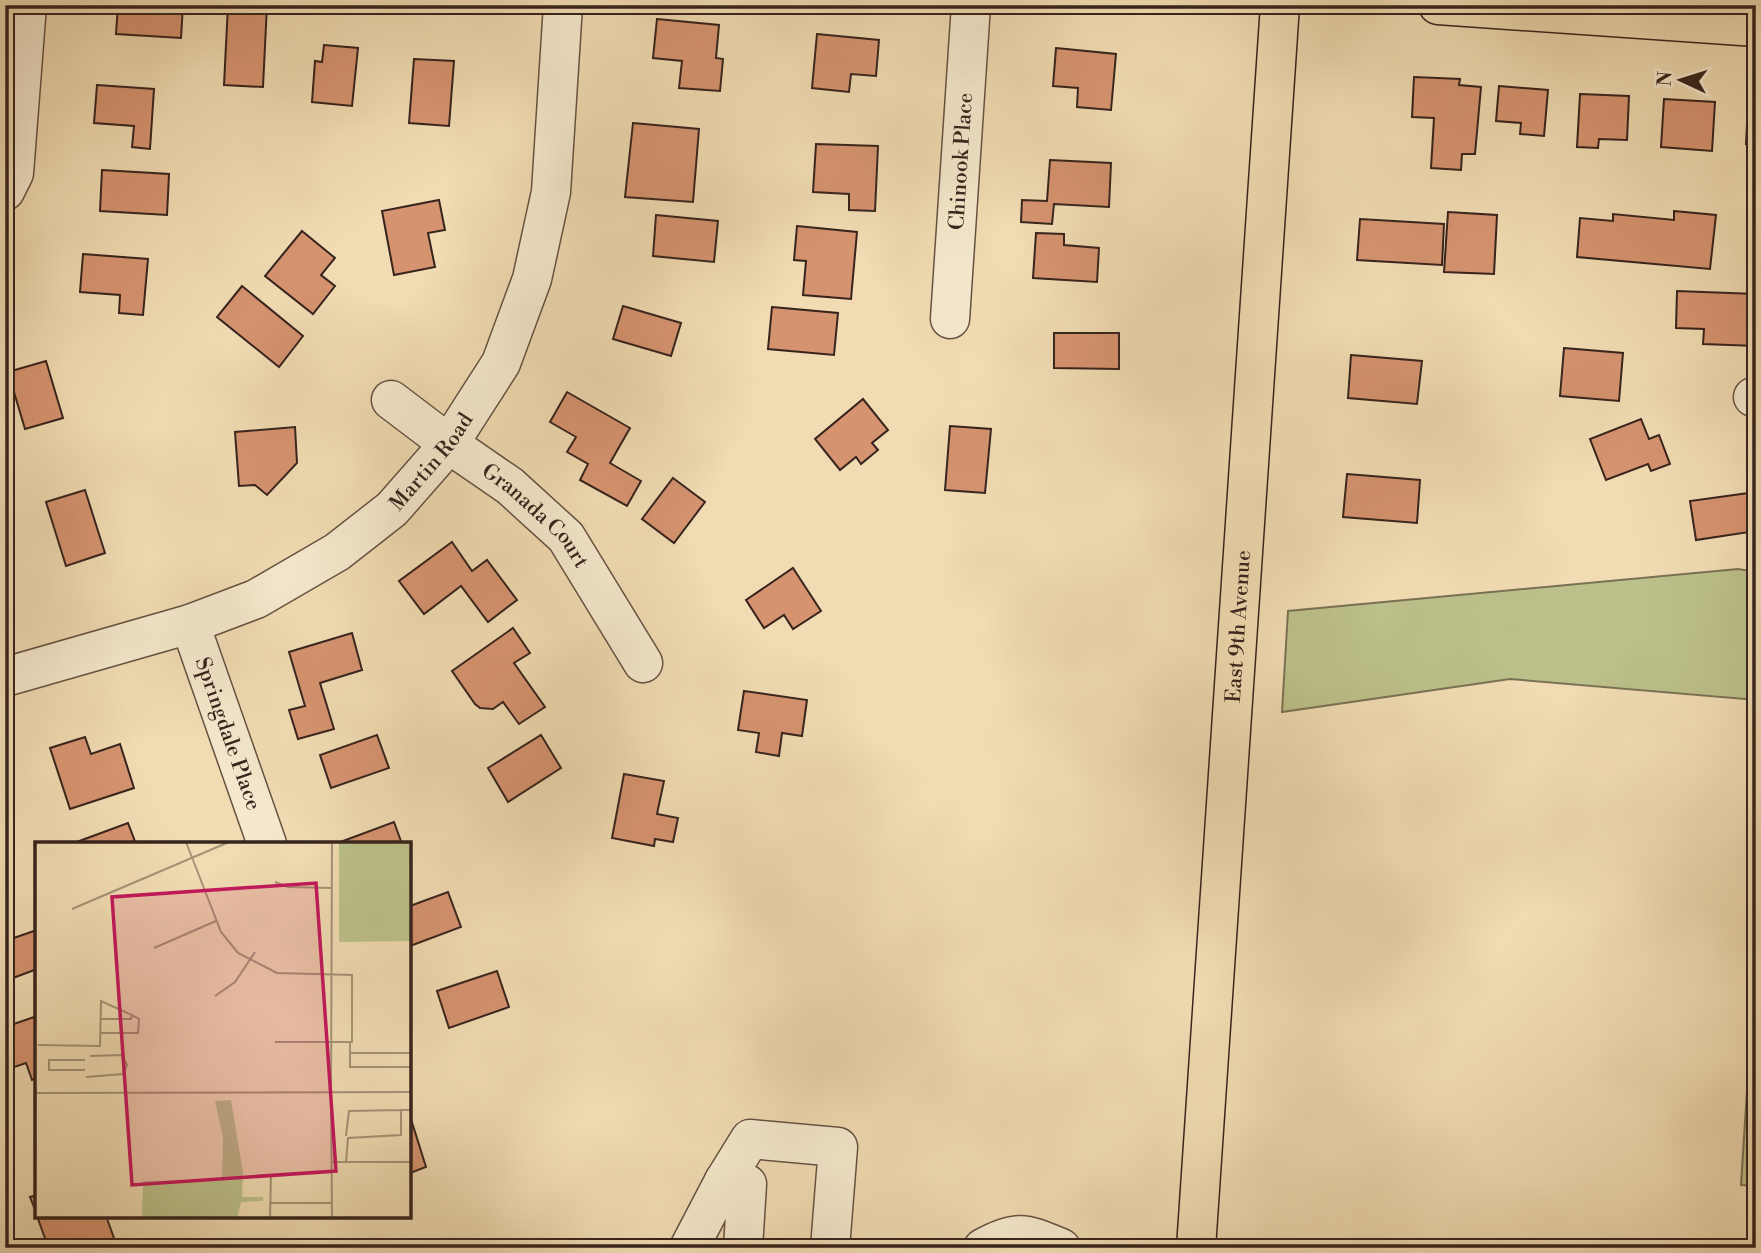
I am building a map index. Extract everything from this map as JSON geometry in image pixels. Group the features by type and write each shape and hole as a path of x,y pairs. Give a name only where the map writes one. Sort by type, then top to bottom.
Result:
{"main road":[{"name":"East 9th Avenue","path":"1196,1248 1280,5"},
{"path":"1438,5 1709,14 1756,27"}],"street":[{"path":"5,191 14,173 27,5"},
{"name":"Martin Road","path":"5,677 190,624 256,599 337,552 392,509 449,444 500,363 533,279 551,192 562,5"},
{"name":"Chinook Place","path":"950,319 971,5"},
{"name":"Granada Court","path":"391,400 510,486 566,537 643,663"},
{"name":"Springdale Place","path":"190,624 266,842"},
{"path":"689,1248 724,1181 750,1139 838,1147 830,1248"},
{"path":"724,1181 747,1184 743,1248"},
{"path":"983,1248 1025,1233 1062,1248"}],"green space":[{"path":"1738,569 1756,572 1756,700 1510,679 1282,712 1288,611"},
{"path":"1756,948 1756,1186 1741,1185"}],"building":[{"path":"118,5 183,5 181,38 116,34"},
{"path":"228,5 267,5 263,87 224,85"},
{"path":"657,19 719,25 716,58 723,59 720,91 679,88 682,61 653,58"},
{"path":"817,34 879,40 876,76 851,74 849,92 812,88"},
{"path":"324,45 358,48 352,106 312,102 315,61 322,62"},
{"path":"1056,48 1116,54 1111,110 1077,107 1078,88 1053,86"},
{"path":"414,59 454,61 449,126 409,123"},
{"path":"1414,77 1460,79 1459,85 1481,87 1475,154 1462,154 1461,170 1431,168 1434,118 1412,117"},
{"path":"97,85 154,89 150,149 132,147 134,126 94,123"},
{"path":"1499,86 1548,90 1544,136 1520,134 1521,123 1496,121"},
{"path":"1580,94 1629,96 1627,140 1599,139 1598,148 1577,147"},
{"path":"1664,99 1715,102 1712,151 1661,147"},
{"path":"1748,104 1756,104 1756,144 1746,144"},
{"path":"633,123 699,129 693,202 625,197"},
{"path":"816,144 878,146 875,211 849,210 849,194 813,192"},
{"path":"1050,160 1111,163 1109,207 1054,204 1052,224 1021,222 1022,200 1047,201"},
{"path":"102,170 169,174 167,215 100,211"},
{"path":"439,200 445,230 428,233 435,267 394,275 382,211"},
{"path":"1674,211 1716,215 1710,269 1577,257 1580,218 1613,221 1613,214 1674,220"},
{"path":"1448,212 1497,215 1494,274 1444,272"},
{"path":"656,215 718,221 714,262 653,256"},
{"path":"1360,219 1444,224 1442,265 1357,260"},
{"path":"797,226 857,232 851,299 803,295 806,261 794,260"},
{"path":"302,231 335,258 321,275 335,286 313,314 265,276"},
{"path":"1036,233 1064,234 1064,245 1099,248 1097,282 1033,278"},
{"path":"83,254 148,259 143,315 119,313 120,295 80,292"},
{"path":"242,286 303,336 279,367 217,317"},
{"path":"1677,291 1756,294 1756,346 1703,344 1704,329 1676,328"},
{"path":"623,306 681,323 671,356 613,339"},
{"path":"772,307 838,313 834,355 768,349"},
{"path":"1054,333 1119,333 1119,369 1054,368"},
{"path":"1564,348 1623,353 1619,401 1560,396"},
{"path":"1351,355 1422,361 1417,404 1348,398"},
{"path":"46,361 63,418 25,429 8,372"},
{"path":"567,392 630,428 610,463 641,481 627,506 580,480 588,464 567,452 576,437 550,422"},
{"path":"863,399 888,430 872,443 878,450 861,464 856,457 840,470 815,439"},
{"path":"1641,419 1649,439 1659,435 1670,464 1651,471 1648,464 1606,480 1590,439"},
{"path":"950,426 991,429 985,493 945,490"},
{"path":"295,427 297,463 267,495 255,485 239,486 235,432"},
{"path":"1347,474 1420,480 1417,523 1343,517"},
{"path":"673,478 705,502 674,543 642,519"},
{"path":"85,490 105,553 66,566 46,502"},
{"path":"1756,492 1756,531 1696,540 1690,501"},
{"path":"452,542 472,571 487,560 517,600 488,622 461,586 424,614 399,581"},
{"path":"793,568 821,611 793,629 784,615 764,628 746,600"},
{"path":"513,628 530,653 514,663 545,707 519,724 503,702 493,709 480,708 452,671"},
{"path":"352,633 362,670 320,683 334,729 298,739 289,710 305,706 289,652"},
{"path":"744,691 807,700 802,736 782,733 779,756 756,752 759,733 738,730"},
{"path":"377,735 389,768 331,788 320,755"},
{"path":"541,735 561,768 508,802 488,768"},
{"path":"85,737 91,754 120,744 134,788 70,809 50,748"},
{"path":"624,774 664,781 657,814 678,818 673,842 655,839 654,846 612,838"},
{"path":"394,822 401,842 340,842"},
{"path":"128,823 135,842 77,842"},
{"path":"448,892 461,927 411,946 411,906"},
{"path":"35,931 35,970 5,981 5,941"},
{"path":"497,971 509,1007 449,1028 437,991"},
{"path":"35,1017 35,1079 32,1080 26,1063 5,1070 5,1027"},
{"path":"411,1119 426,1167 411,1173"},
{"path":"35,1196 35,1210 30,1197"},
{"path":"38,1218 107,1218 115,1241 97,1248 37,1248 47,1244"}]}
